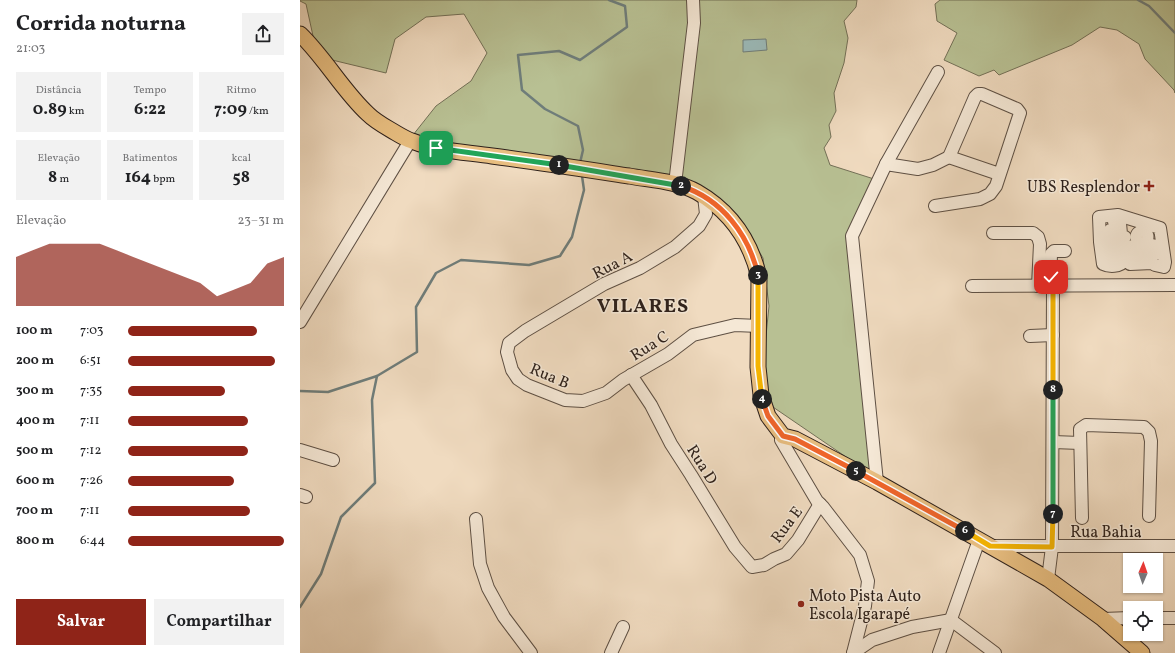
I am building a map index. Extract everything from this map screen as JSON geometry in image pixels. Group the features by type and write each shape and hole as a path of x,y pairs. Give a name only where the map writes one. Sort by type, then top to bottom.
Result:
{"main road":[{"path":"302,41 362,109 381,124 410,141 436,148 578,168 675,184 696,191 704,196 726,213 735,223 750,247 756,263 759,276 758,366 761,395 768,416 783,436 795,439 877,482 1048,579 1103,619 1135,651"}],"street":[{"path":"675,184 694,23 693,0"},
{"path":"877,482 852,236 886,164 938,72"},
{"path":"886,164 918,169 933,165 949,157 975,96 978,94 982,94 1017,109 1020,113 1019,119 996,186 990,194 980,199 935,206"},
{"path":"300,322 410,141"},
{"path":"949,157 999,174"},
{"name":"Rua A","path":"509,343 525,331 604,284 640,268 675,247 699,226 706,214 704,196"},
{"path":"1112,215 1126,217 1160,228 1165,262 1164,267 1155,266 1152,262 1130,264 1128,261 1128,256 1130,255 1159,253 1161,250 1160,247 1152,245 1106,249 1105,252 1108,256 1121,256 1124,261 1120,264 1107,266 1103,264 1099,217 1112,215"},
{"path":"1114,222 1120,223 1121,234 1117,234 1116,230 1110,230 1111,240 1118,240 1117,237 1136,237 1161,234"},
{"path":"1096,226 1099,264 1101,268 1164,267"},
{"path":"993,234 1033,234 1038,236 1047,286 1053,336 1052,547 1048,579"},
{"path":"1047,286 1051,254 1054,251 1065,251"},
{"path":"972,286 1175,285"},
{"name":"Rua C","path":"583,401 606,393 631,375 668,354 693,335 736,325 758,326"},
{"path":"1030,336 1053,336"},
{"name":"Rua B","path":"509,343 507,352 512,370 518,379 527,385 566,400 583,401"},
{"name":"Rua D","path":"631,375 651,405 671,444 735,547 752,567"},
{"path":"1082,518 1080,429 1086,425 1144,427 1149,432 1151,441 1149,516"},
{"path":"783,436 780,440 817,502 860,555 868,581 865,606 853,653"},
{"path":"1053,442 1080,442"},
{"path":"300,450 333,460"},
{"name":"Rua E","path":"752,567 764,565 786,554 798,540 820,504"},
{"path":"476,519 480,564 488,588 504,617 531,653"},
{"path":"940,653 951,620 984,543"},
{"name":"Rua Bahia","path":"984,543 1052,547 1175,546"},
{"path":"1103,619 1123,618"},
{"path":"1163,618 1175,618"},
{"path":"853,653 872,640 912,627 951,620 994,653"},
{"path":"611,653 624,627"}],"green space":[{"path":"300,0 857,0 856,7 844,21 848,38 844,63 834,93 836,111 829,125 831,137 824,148 830,165 874,179 846,236 871,474 770,405 763,366 769,306 763,258 738,216 714,196 438,144 413,135 436,106 471,81 487,53 464,14 426,17 395,39 386,73 332,60 315,45 306,4"},
{"path":"940,0 1175,0 1175,93 1174,90 1145,59 1139,44 1117,30 1100,27 1072,45 999,75 994,70 979,76 944,60 957,33 937,21 935,4"}],"water":[{"path":"766,39 767,50 743,52 743,40"}],"waterway":[{"path":"580,163 583,150 578,126 545,109 522,90 518,55 559,51 580,60 627,27 625,6 609,0"},
{"path":"1138,0 1149,6 1175,33"},
{"path":"300,391 328,392 377,376 417,352 416,307 436,273 461,260 529,265 560,256 572,237 584,190 582,176"},
{"path":"300,607 321,574 341,517 375,483 372,400 377,376"}],"place":[{"name":"UBS Resplendor","path":"1149,186"},
{"name":"Moto Pista Auto Escola Igarapé","path":"801,604"}],"district":[{"name":"VILARES","path":"643,305"}],"route":[{"path":"436,148 578,168 675,184 696,191 711,201 726,213 735,223 750,247 756,263 759,276 758,366 761,395 768,416 783,436 795,439 877,482 990,546 1052,547 1053,286 1050,286 1051,277"}]}
